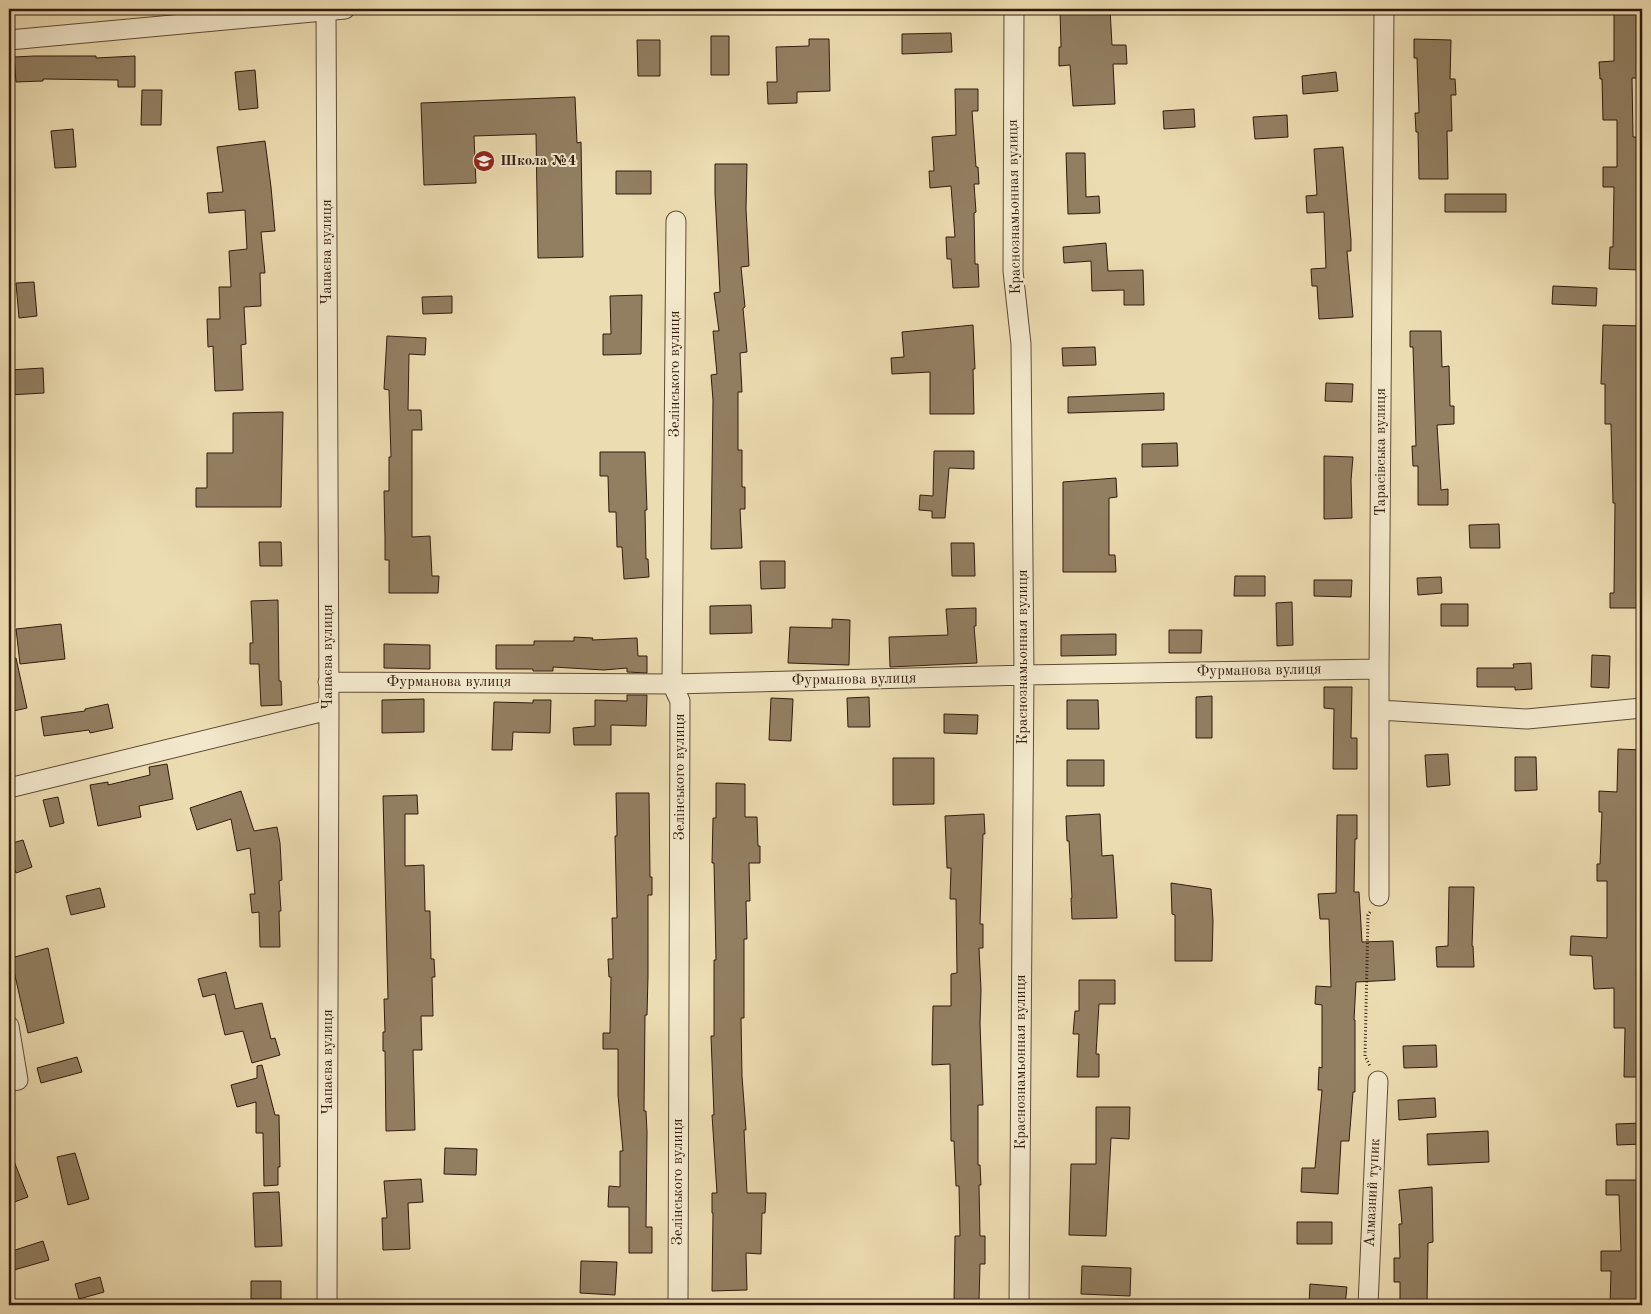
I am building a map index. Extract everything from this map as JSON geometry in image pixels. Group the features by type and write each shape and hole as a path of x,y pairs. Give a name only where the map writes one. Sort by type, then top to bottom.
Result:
{"street":[{"path":"9,40 345,9"},
{"name":"Краснознамьонная вулиця","path":"1014,9 1013,272 1021,344 1024,675 1019,1305"},
{"name":"Тарасівська вулиця","path":"1379,896 1384,9"},
{"name":"Чапаєва вулиця","path":"326,10 327,1305"},
{"name":"Зелінського вулиця","path":"676,221 672,684 680,701 678,1305"},
{"name":"Фурманова вулиця","path":"328,682 672,684 1024,675 1379,669"},
{"path":"1379,710 1527,719 1642,708"},
{"path":"9,788 328,710"},
{"path":"9,1026 18,1080 9,1082"},
{"name":"Алмазний тупик","path":"1368,1305 1378,1082"}],"path":[{"path":"1378,1082 1365,1056 1368,915 1379,896"}],"building":[{"path":"1060,9 1110,9 1112,45 1126,45 1127,64 1113,64 1115,104 1073,106 1070,65 1059,66 1059,47 1061,47"},
{"path":"1614,9 1642,9 1642,78 1632,78 1633,137 1641,137 1642,270 1609,269 1610,247 1613,247 1614,187 1603,187 1603,167 1617,167 1617,120 1603,120 1602,79 1600,79 1599,62 1614,61"},
{"path":"951,33 952,52 902,54 902,34"},
{"path":"711,36 729,36 729,75 711,75"},
{"path":"809,39 829,39 830,91 797,92 797,103 768,104 767,82 777,82 776,47 809,46"},
{"path":"1414,39 1451,40 1450,79 1455,79 1456,95 1451,95 1452,131 1447,131 1448,179 1419,179 1418,132 1416,132 1415,113 1419,113 1417,58 1414,58"},
{"path":"637,40 660,40 660,76 638,76"},
{"path":"96,56 96,58 135,56 135,87 118,87 118,80 43,79 43,81 16,82 14,57"},
{"path":"255,70 258,108 239,110 235,72"},
{"path":"1336,72 1338,91 1303,94 1302,76"},
{"path":"955,89 978,89 978,111 972,111 979,184 974,184 976,212 974,213 975,264 978,264 979,287 953,288 951,259 947,259 946,237 955,237 951,186 930,188 929,171 934,171 932,137 956,135"},
{"path":"142,90 162,90 161,125 141,125"},
{"path":"575,97 577,143 581,142 583,257 538,258 536,134 474,136 476,183 424,185 421,103"},
{"path":"1194,109 1195,127 1164,129 1163,111"},
{"path":"1287,115 1288,137 1255,139 1253,117"},
{"path":"73,129 76,167 55,168 51,131"},
{"path":"265,141 275,231 261,232 265,273 260,273 261,306 244,307 246,344 241,345 243,390 215,391 213,346 208,347 207,319 220,319 219,287 231,287 229,251 247,249 245,210 209,213 207,193 223,192 217,147"},
{"path":"1343,147 1351,240 1351,251 1347,251 1353,317 1319,319 1317,286 1312,286 1311,269 1326,268 1324,212 1307,213 1306,196 1317,195 1314,149"},
{"path":"1066,153 1085,153 1086,197 1099,196 1100,213 1068,214"},
{"path":"715,164 747,164 746,209 749,266 741,267 747,352 740,353 742,392 738,392 738,450 742,450 742,487 745,487 745,509 740,509 742,548 711,549 713,400 711,375 717,374 713,331 719,331 714,293 720,292"},
{"path":"616,171 651,171 651,194 616,194"},
{"path":"1445,194 1506,194 1506,212 1445,212"},
{"path":"1106,243 1108,271 1143,270 1144,305 1124,305 1124,290 1092,291 1091,261 1064,263 1063,247"},
{"path":"34,282 37,316 19,318 16,283"},
{"path":"1553,286 1597,288 1596,306 1552,304"},
{"path":"642,295 641,354 603,355 603,334 611,334 610,296"},
{"path":"452,296 452,313 423,314 422,297"},
{"path":"973,325 975,369 973,369 974,414 930,414 930,372 892,374 891,358 904,357 902,332"},
{"path":"1603,325 1642,326 1642,344 1639,344 1638,391 1642,391 1642,608 1610,608 1610,593 1614,593 1615,503 1613,503 1611,424 1605,424 1605,384 1601,384"},
{"path":"1410,331 1441,331 1442,367 1449,366 1450,406 1454,406 1454,424 1437,425 1441,490 1448,489 1448,505 1418,505 1418,466 1413,466 1412,446 1416,446 1413,347 1410,347"},
{"path":"387,336 426,338 425,355 409,354 408,410 421,410 422,430 412,430 412,537 430,536 432,576 439,576 438,593 389,593 389,560 385,560 384,491 389,491 389,457 391,457 389,390 384,389"},
{"path":"1095,347 1096,365 1063,366 1062,348"},
{"path":"43,368 44,393 9,395 9,370"},
{"path":"1326,383 1353,384 1352,402 1325,401"},
{"path":"1164,393 1164,410 1068,413 1068,397"},
{"path":"283,412 281,507 196,507 196,488 207,488 207,453 233,453 233,413"},
{"path":"1177,443 1178,466 1142,467 1142,444"},
{"path":"934,451 974,451 974,469 949,468 945,518 932,518 932,511 919,510 920,495 933,496"},
{"path":"600,452 645,452 646,559 648,559 649,577 624,579 622,547 617,547 616,512 609,512 608,476 600,476"},
{"path":"1324,456 1353,457 1351,480 1352,518 1324,519"},
{"path":"1116,478 1117,497 1109,498 1109,555 1115,555 1116,572 1063,572 1063,482"},
{"path":"1499,524 1500,548 1470,548 1469,525"},
{"path":"259,542 281,542 282,566 260,566"},
{"path":"951,543 974,543 975,576 952,576"},
{"path":"760,561 785,561 785,588 761,589"},
{"path":"1235,576 1265,576 1265,596 1234,596"},
{"path":"1441,577 1442,593 1418,595 1417,578"},
{"path":"1314,580 1352,580 1351,597 1314,596"},
{"path":"278,600 279,681 281,681 282,705 261,706 259,664 250,664 250,643 253,643 251,601"},
{"path":"1292,602 1293,645 1277,646 1276,603"},
{"path":"1441,604 1468,604 1468,626 1441,626"},
{"path":"751,605 752,633 710,634 710,606"},
{"path":"976,608 976,626 974,626 977,663 890,667 889,637 948,635 946,609"},
{"path":"832,619 850,620 849,665 788,663 790,627 832,628"},
{"path":"61,624 65,659 20,664 16,629"},
{"path":"1169,630 1202,630 1201,653 1169,653"},
{"path":"1116,634 1116,655 1061,656 1061,635"},
{"path":"574,637 593,638 592,640 637,638 638,656 647,656 647,673 627,672 627,668 604,670 553,667 553,671 496,669 496,645 534,645 534,641 574,641"},
{"path":"384,644 430,645 430,669 384,668"},
{"path":"1592,655 1610,656 1609,688 1591,687"},
{"path":"16,658 27,708 9,712 9,659"},
{"path":"1531,663 1532,689 1515,690 1515,687 1477,687 1477,668 1514,668 1513,664"},
{"path":"1324,687 1352,687 1351,738 1357,738 1357,769 1333,769 1334,709 1324,708"},
{"path":"627,695 647,695 646,726 611,725 611,745 574,745 573,728 595,726 595,700 627,701"},
{"path":"1212,696 1212,738 1196,738 1196,697"},
{"path":"869,697 870,727 848,727 847,698"},
{"path":"771,698 793,699 791,741 769,740"},
{"path":"424,699 424,732 382,733 382,700"},
{"path":"533,700 551,700 550,733 513,732 512,750 492,750 494,702 533,703"},
{"path":"1067,700 1098,700 1099,729 1067,729"},
{"path":"108,704 113,728 90,733 89,730 44,736 41,717 85,711 85,709"},
{"path":"944,714 978,715 977,734 944,733"},
{"path":"1618,749 1642,750 1642,1077 1624,1077 1625,1028 1614,1028 1614,988 1594,989 1592,956 1570,955 1571,936 1607,938 1607,881 1597,881 1597,864 1600,864 1602,812 1599,812 1599,791 1617,792"},
{"path":"1448,754 1450,785 1427,787 1425,755"},
{"path":"1515,757 1536,757 1537,790 1515,791"},
{"path":"893,758 934,758 934,804 893,805"},
{"path":"1067,760 1104,760 1104,786 1067,786"},
{"path":"167,764 173,799 139,806 141,817 98,826 90,785 108,782 108,785 150,775 149,767"},
{"path":"716,783 745,784 745,817 757,817 760,863 749,863 750,901 746,901 747,939 744,939 744,1018 741,1018 742,1076 746,1130 744,1130 747,1193 766,1193 765,1213 762,1213 761,1254 746,1253 747,1290 712,1291 712,1193 717,1193 712,1115 714,1115 711,1036 714,1036 714,960 716,960 714,863 712,863 713,818 716,818"},
{"path":"241,791 254,831 277,827 282,880 279,881 281,911 279,911 280,947 260,947 259,912 252,913 250,894 255,894 250,848 237,851 231,819 197,830 190,808"},
{"path":"616,793 649,793 652,895 648,895 644,1111 646,1111 647,1132 646,1227 652,1227 652,1253 629,1253 629,1207 608,1207 609,1186 620,1187 620,1151 623,1151 618,1095 618,1049 603,1049 603,1033 610,1033 611,977 609,977 608,959 613,959 612,918 617,918"},
{"path":"417,795 418,814 405,814 405,866 424,865 425,911 430,911 431,959 434,959 435,977 432,977 433,1016 421,1016 422,1050 413,1050 415,1130 386,1131 383,1032 385,1032 384,999 388,999 383,796"},
{"path":"58,797 64,823 50,827 43,800"},
{"path":"984,814 985,834 983,834 980,924 983,924 983,948 979,948 983,1105 978,1105 978,1165 980,1165 981,1185 979,1185 980,1236 985,1236 985,1264 980,1264 979,1301 954,1301 955,1236 960,1236 959,1186 956,1186 954,1141 951,1141 950,1064 932,1065 933,1006 951,1006 951,974 957,973 956,899 950,899 951,868 947,868 945,816"},
{"path":"1100,814 1102,856 1113,855 1117,918 1072,919 1069,841 1067,841 1066,816"},
{"path":"1337,815 1357,815 1354,892 1359,892 1362,942 1393,941 1395,980 1356,982 1354,1020 1355,1092 1353,1092 1349,1141 1341,1141 1338,1194 1301,1192 1302,1168 1315,1168 1322,1090 1318,1090 1319,1067 1322,1068 1322,1005 1315,1004 1316,986 1331,987 1329,919 1320,919 1318,894 1336,893"},
{"path":"23,840 32,867 16,873 9,853 9,844"},
{"path":"1171,883 1211,889 1213,921 1212,961 1175,961 1175,915 1172,914"},
{"path":"1449,887 1474,887 1472,946 1474,967 1437,967 1436,947 1448,946"},
{"path":"100,888 105,907 71,915 66,896"},
{"path":"48,948 64,1023 28,1033 11,958"},
{"path":"226,972 235,1009 262,1003 271,1039 275,1038 280,1055 252,1063 243,1031 225,1035 215,994 203,997 198,979"},
{"path":"1079,980 1115,980 1115,1004 1099,1004 1096,1054 1099,1054 1099,1077 1077,1077 1079,1034 1073,1034 1075,1011 1079,1011"},
{"path":"1436,1045 1437,1067 1404,1068 1403,1046"},
{"path":"77,1057 82,1072 41,1083 37,1068"},
{"path":"262,1065 275,1115 279,1115 280,1167 278,1167 278,1185 264,1186 263,1133 256,1133 256,1102 237,1107 231,1085 257,1078 257,1066"},
{"path":"1435,1098 1436,1117 1399,1120 1398,1100"},
{"path":"1096,1107 1130,1107 1129,1139 1111,1138 1106,1236 1069,1235 1071,1164 1096,1164"},
{"path":"1642,1123 1642,1144 1617,1145 1616,1124"},
{"path":"1488,1131 1489,1162 1428,1165 1427,1134"},
{"path":"445,1148 477,1149 476,1175 444,1174"},
{"path":"9,1151 28,1197 9,1204"},
{"path":"75,1153 89,1199 68,1205 57,1157"},
{"path":"421,1179 423,1202 408,1203 410,1249 383,1250 382,1218 387,1218 384,1181"},
{"path":"1606,1180 1642,1180 1642,1305 1610,1305 1611,1271 1601,1271 1601,1251 1621,1251 1619,1195 1606,1195"},
{"path":"1432,1187 1433,1242 1428,1243 1427,1305 1400,1305 1400,1282 1394,1282 1394,1258 1400,1258 1399,1224 1402,1224 1399,1190"},
{"path":"279,1192 282,1246 255,1247 253,1193"},
{"path":"1297,1222 1332,1222 1332,1244 1297,1244"},
{"path":"43,1241 49,1260 14,1270 9,1252"},
{"path":"581,1261 617,1262 615,1295 580,1293"},
{"path":"1082,1266 1131,1268 1130,1296 1081,1294"},
{"path":"100,1277 104,1292 79,1299 75,1284"},
{"path":"251,1281 281,1281 281,1299 251,1299"},
{"path":"1310,1284 1347,1287 1345,1305 1309,1304"}],"place":[{"name":"Школа №4","path":"484,161"}]}
